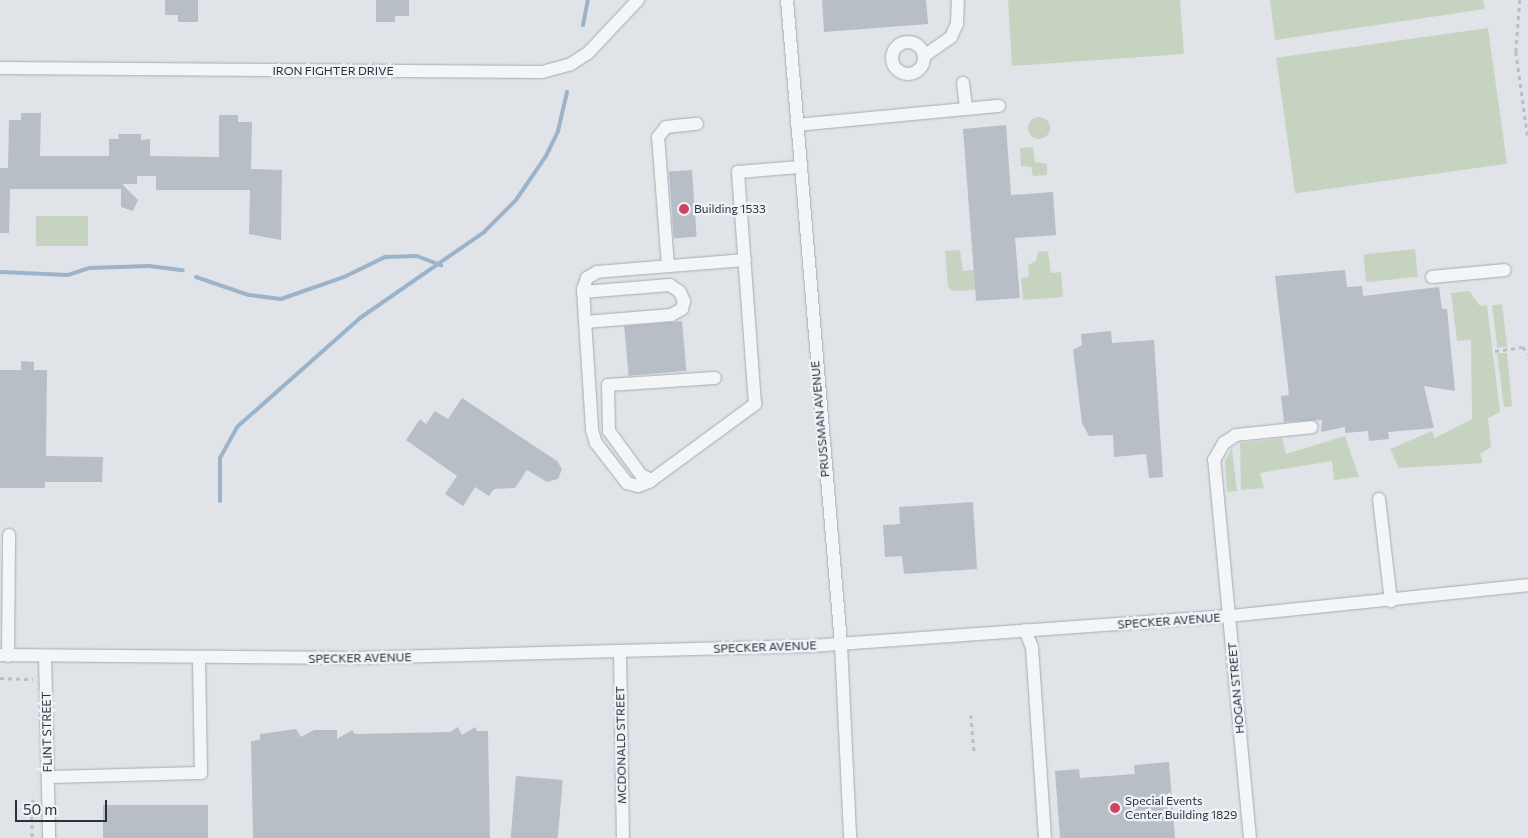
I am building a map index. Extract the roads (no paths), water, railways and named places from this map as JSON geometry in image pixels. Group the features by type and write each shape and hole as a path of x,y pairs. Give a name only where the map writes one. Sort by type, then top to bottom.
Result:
{"street":[{"name":"IRON FIGHTER DRIVE","path":"0,68 542,72 571,64 588,53 638,0"},
{"name":"PRUSSMAN AVENUE","path":"787,0 841,644 850,838"},
{"path":"924,56 951,37 957,24 958,0"},
{"path":"963,83 966,109"},
{"path":"796,125 999,106"},
{"path":"668,266 659,134 666,126 697,124"},
{"path":"745,260 597,272 587,278 583,292 596,443 627,483 638,486 652,480 755,404 745,260 738,172 800,168"},
{"path":"1432,277 1506,270"},
{"path":"583,292 670,286 680,292 684,301 682,309 671,315 585,322"},
{"path":"652,480 641,475 609,431 608,385 715,378"},
{"name":"HOGAN STREET","path":"1250,838 1214,466 1219,449 1236,436 1312,426"},
{"path":"1379,499 1391,601"},
{"path":"4,655 9,535"},
{"name":"SPECKER AVENUE","path":"4,655 199,660 620,652 841,644 1230,616 1391,601 1528,585"},
{"path":"1024,630 1032,647 1038,710 1045,838"},
{"name":"MCDONALD STREET","path":"620,652 623,838"},
{"name":"FLINT STREET","path":"45,656 50,838"},
{"path":"48,777 201,773 199,660"}],"waterway":[{"path":"583,25 588,0"},
{"path":"220,501 220,458 237,427 360,318 484,232 516,200 546,156 558,131 567,92"},
{"path":"196,277 249,295 281,299 344,277 385,257 417,256 441,265"},
{"path":"0,272 68,275 89,268 149,266 183,270"}],"place":[{"name":"Building 1533","path":"684,209"},
{"name":"Special Events Center Building 1829","path":"1115,808"}]}
